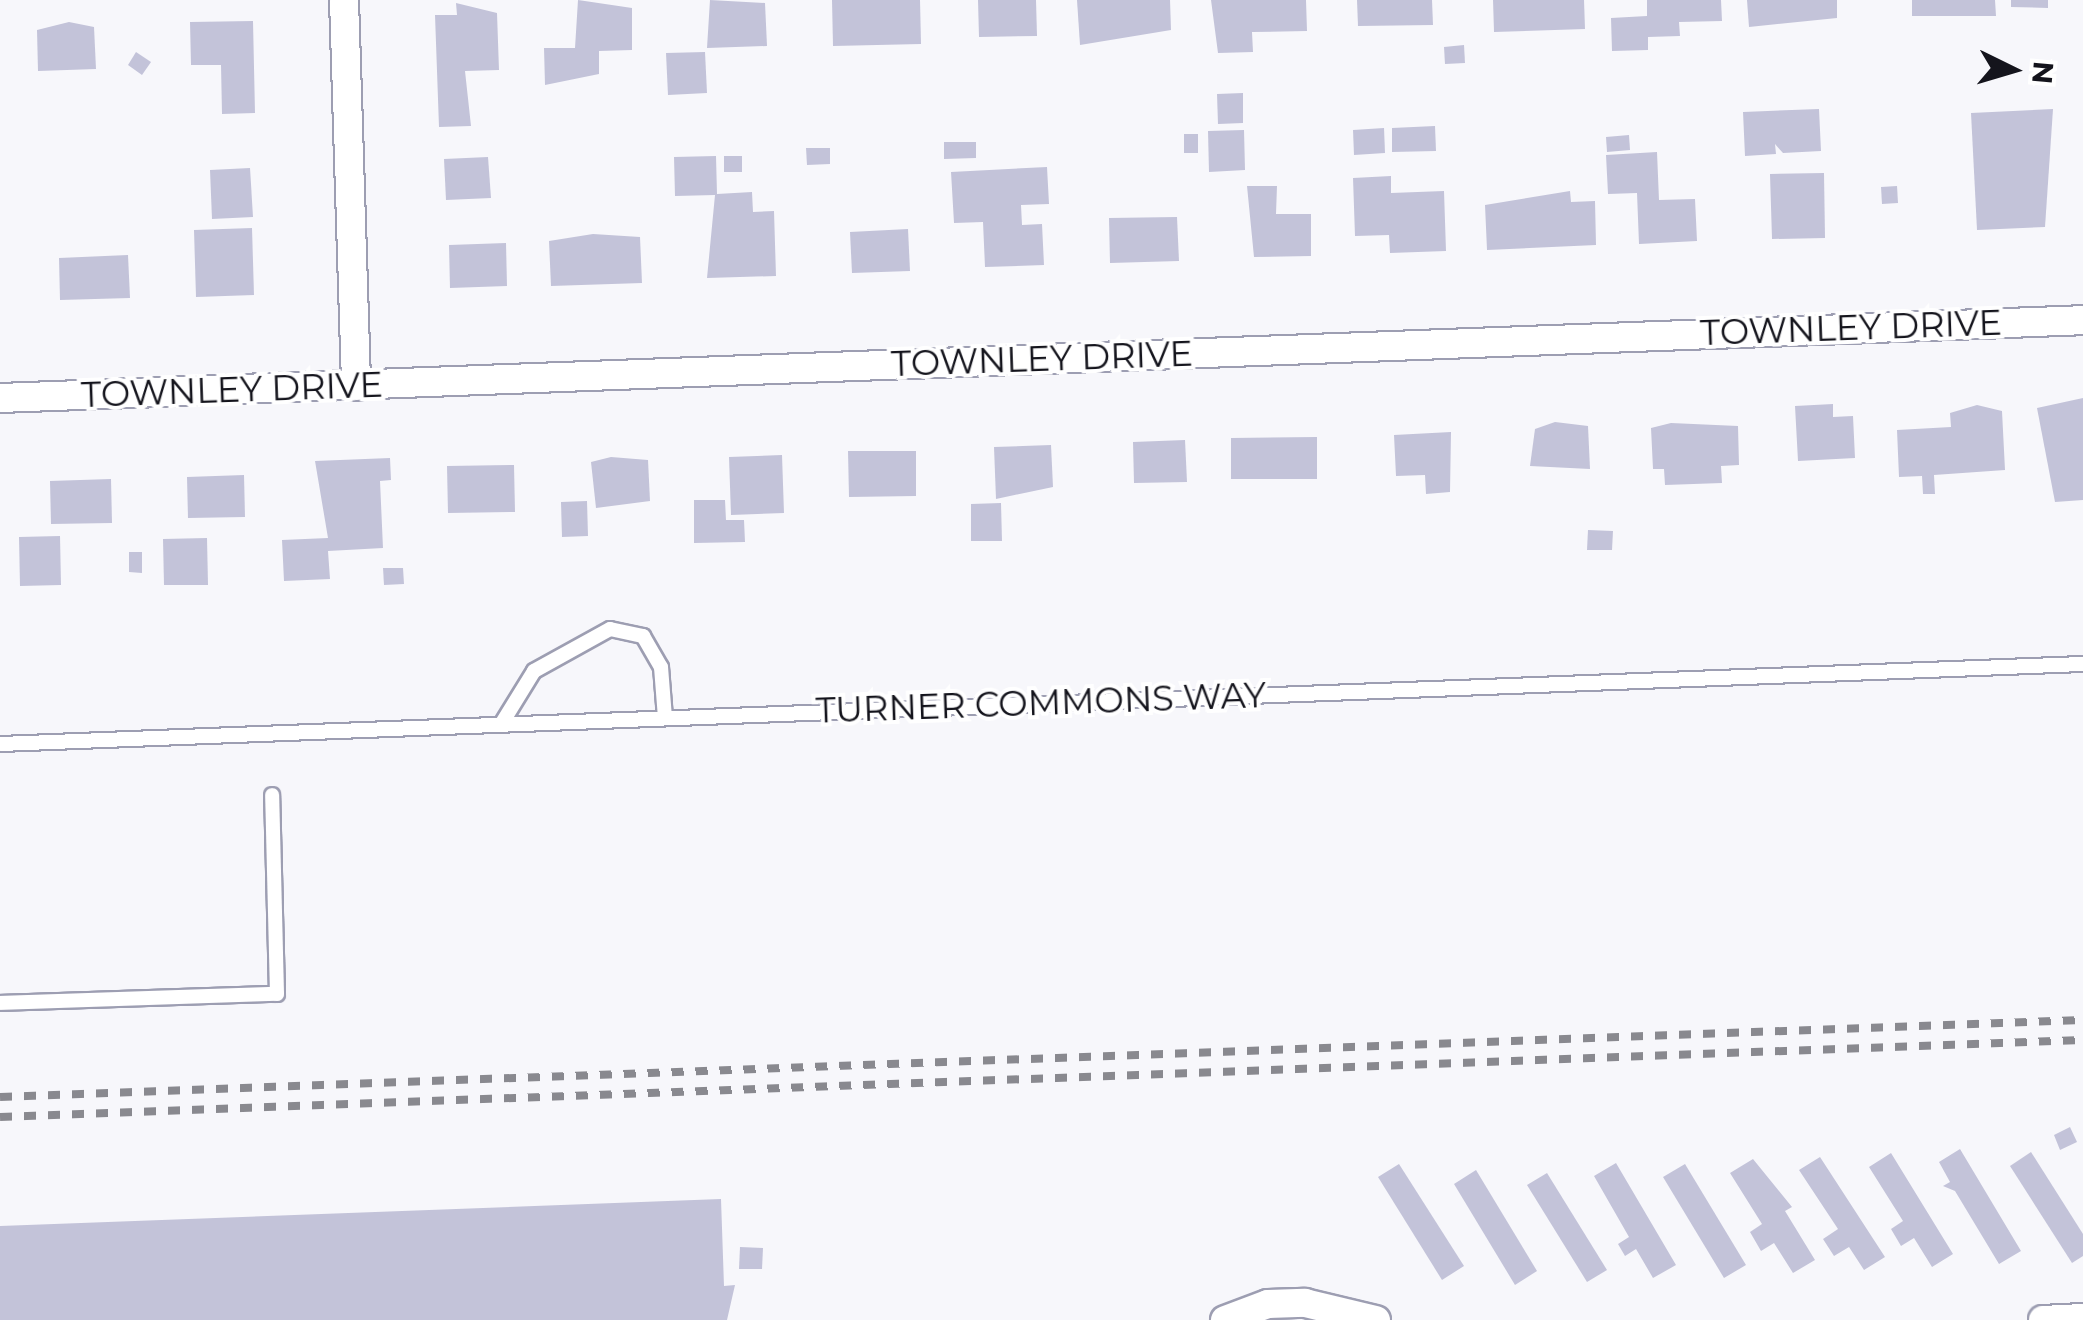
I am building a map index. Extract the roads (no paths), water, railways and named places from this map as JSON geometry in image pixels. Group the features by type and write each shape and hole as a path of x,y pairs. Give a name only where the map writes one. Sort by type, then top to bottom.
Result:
{"street":[{"path":"344,0 356,386"},
{"name":"TOWNLEY DRIVE","path":"0,398 2083,320"},
{"path":"1225,1320 1268,1304 1306,1304 1376,1320"},
{"path":"2043,1320 2083,1318"}],"lane":[{"path":"502,723 534,671 610,629 643,636 661,667 665,718"},
{"name":"TURNER COMMONS WAY","path":"0,744 2083,664"},
{"path":"0,1004 277,994 272,794"}],"railway":[{"path":"0,1097 2083,1020"},
{"path":"0,1117 2083,1040"}]}
